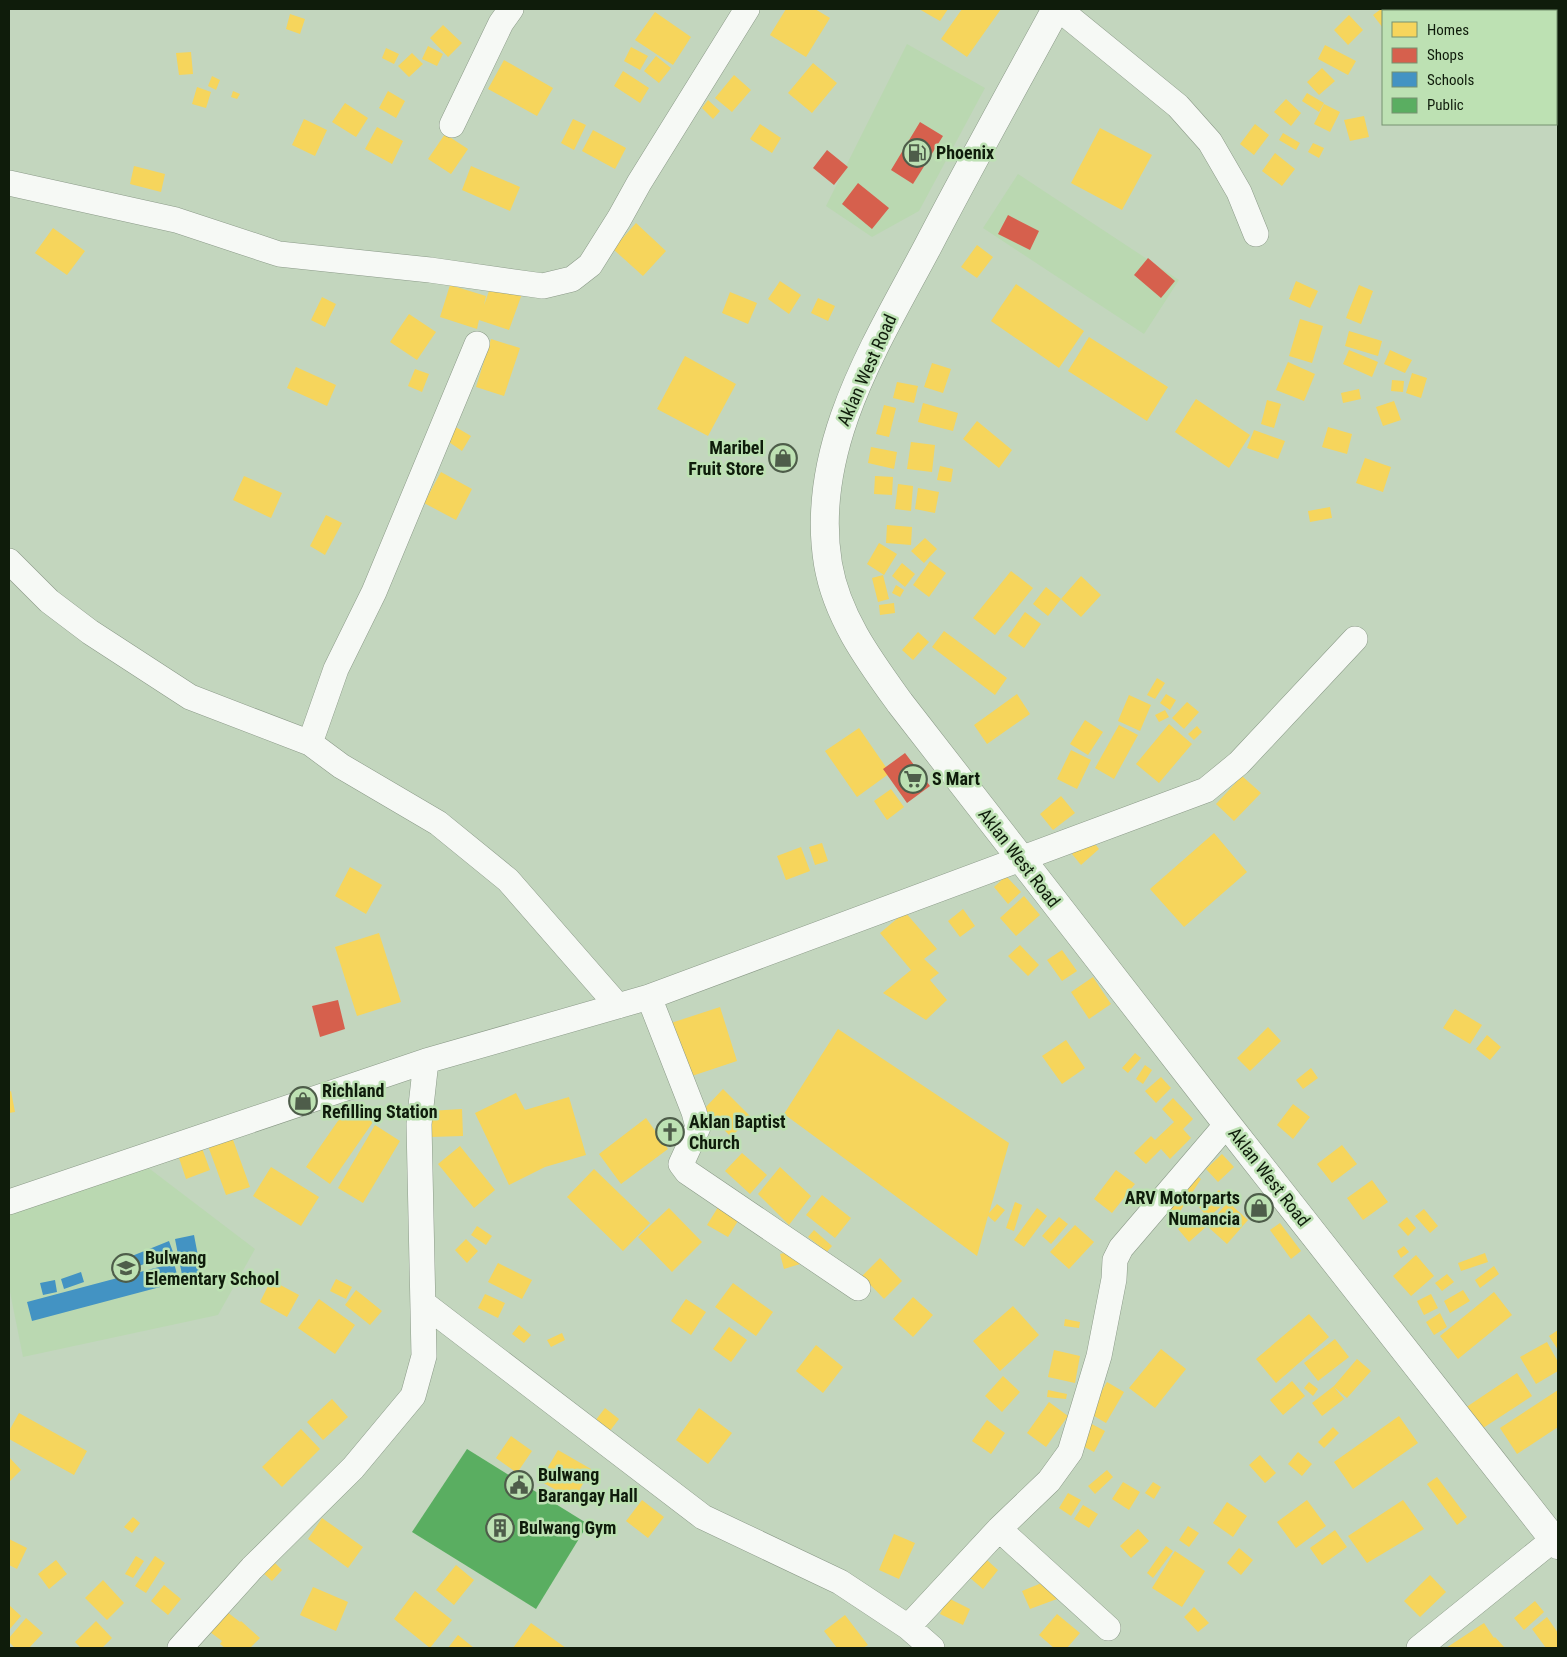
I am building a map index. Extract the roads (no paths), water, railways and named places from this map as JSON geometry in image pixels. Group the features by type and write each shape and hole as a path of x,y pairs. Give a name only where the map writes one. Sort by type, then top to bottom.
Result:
{"main road":[{"name":"Aklan West Road","path":"1057,9 867,362 844,415 834,450 825,518 828,564 838,602 854,638 879,674 1019,858 1556,1542"}],"street":[{"path":"452,125 501,23 511,9"},
{"path":"9,182 176,220 279,254 430,270 543,286 552,284 572,279 590,265 747,9"},
{"path":"1057,9 1178,106 1210,142 1239,192 1256,234"},
{"path":"310,743 336,669 374,592 477,344"},
{"path":"9,561 49,601 90,632 190,697 310,743 341,766 438,822 508,880 618,1006"},
{"path":"9,1202 426,1061 649,997 1206,790 1239,763 1355,639"},
{"path":"649,997 698,1127 681,1164 687,1172 858,1288"},
{"path":"180,1648 252,1568 352,1468 413,1396 424,1356 419,1124 426,1061"},
{"path":"908,1627 999,1529 1048,1481 1070,1452 1099,1356 1116,1260 1121,1248 1227,1124"},
{"path":"423,1303 703,1517 840,1582 908,1627 932,1648"},
{"path":"999,1529 1108,1628"},
{"path":"1419,1648 1556,1542"}],"place":[{"name":"Phoenix","path":"917,153"},
{"name":"Maribel Fruit Store","path":"783,458"},
{"name":"S Mart","path":"913,779"},
{"name":"Richland Refilling Station","path":"303,1101"},
{"name":"Aklan Baptist Church","path":"670,1132"},
{"name":"ARV Motorparts Numancia","path":"1259,1208"},
{"name":"Bulwang Elementary School","path":"126,1268"},
{"name":"Bulwang Barangay Hall","path":"519,1485"},
{"name":"Bulwang Gym","path":"500,1528"}]}
